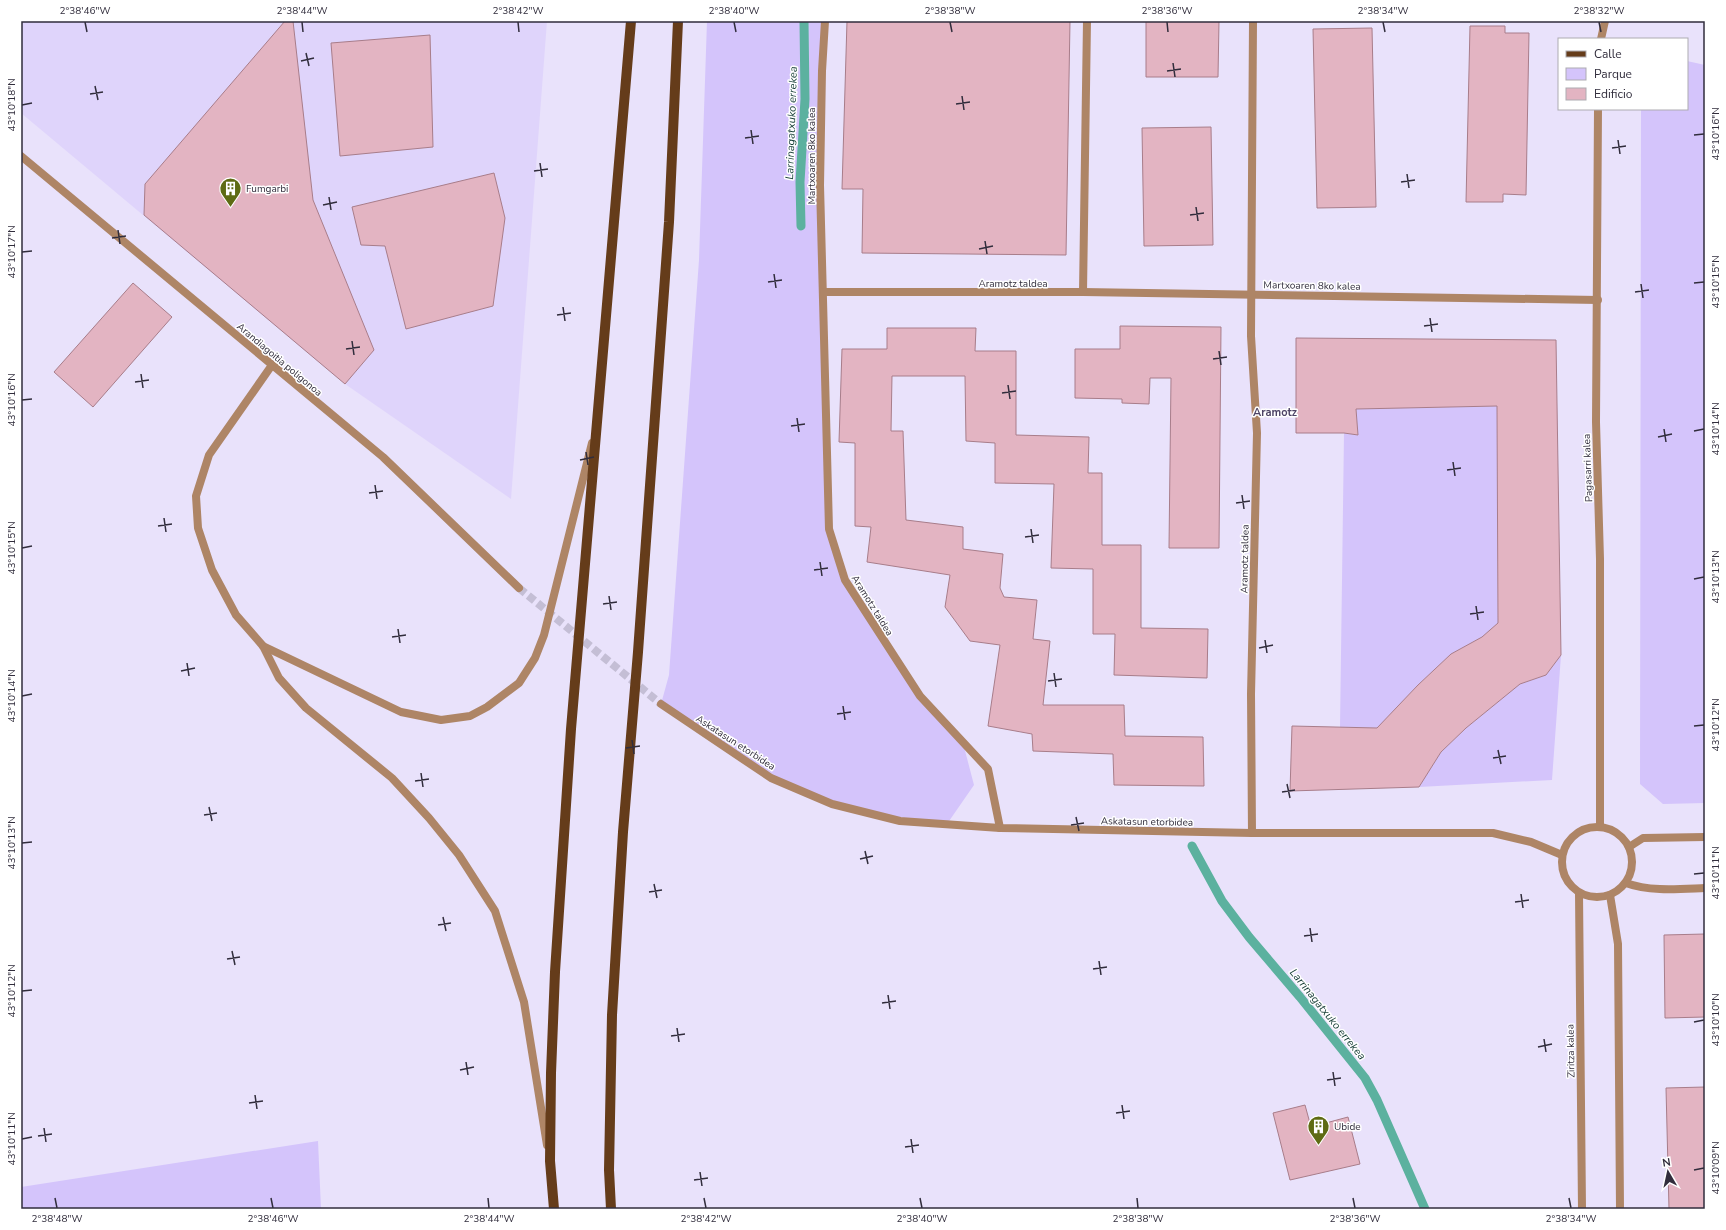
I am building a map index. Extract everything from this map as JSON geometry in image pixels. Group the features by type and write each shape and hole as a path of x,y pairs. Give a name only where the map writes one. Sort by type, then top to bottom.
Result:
{"main road":[{"path":"554,1209 550,1161 551,1073 555,972 571,729 599,415 631,21"},
{"path":"611,1209 609,1170 612,1015 621,864 669,222 678,21"}],"street":[{"name":"Martxoaren 8ko kalea","path":"824,292 820,185 822,71 825,21"},
{"path":"1083,292 1086,21"},
{"name":"Martxoaren 8ko kalea","path":"1253,21 1252,294 1598,300"},
{"path":"1601,38 1605,21"},
{"name":"Pagasarri kalea","path":"1598,110 1598,300 1596,422 1600,567 1600,827"},
{"name":"Arandiagoitia poligonoa","path":"21,156 383,457 519,588"},
{"name":"Aramotz taldea","path":"1000,828 988,769 920,696 845,580 829,529 825,425 824,292 1083,292 1252,294 1251,336 1256,442 1251,694 1252,833"},
{"path":"272,365 209,455 196,496 198,528 212,570 236,615 263,646 279,678 306,708 392,778 429,818 460,856 496,911 524,1002 550,1161"},
{"path":"263,646 401,712 442,720 470,716 487,707 519,683 535,658 544,635 599,415"},
{"name":"Askatasun etorbidea","path":"661,704 771,778 832,804 900,821 1000,828 1252,833 1493,833 1531,842 1562,855"},
{"path":"1600,827 1617,833 1629,847 1632,866 1626,883 1610,895 1594,898 1578,893 1566,881 1561,864 1562,855 1572,837 1580,831 1600,827"},
{"path":"1629,847 1643,838 1705,837"},
{"path":"1626,883 1634,886 1674,889 1705,888"},
{"name":"Ziritza kalea","path":"1578,893 1582,1209"},
{"path":"1610,895 1618,944 1620,1209"}],"shaded area":[{"path":"21,21 547,21 511,499 345,384 21,113"}],"green space":[{"path":"707,21 825,21 822,71 829,529 845,580 920,696 963,743 974,785 947,824 900,821 832,804 771,778 661,704 669,675 699,260"},
{"path":"1688,61 1705,65 1705,803 1663,804 1640,784 1641,110 1688,110"},
{"path":"1497,406 1498,623 1482,637 1451,654 1418,685 1377,728 1340,728 1344,433 1358,435 1356,409"},
{"path":"1561,655 1552,780 1419,787 1441,752 1466,728 1520,684 1546,675"},
{"path":"318,1141 321,1209 21,1209 21,1187"}],"building":[{"name":"Fumgarbi","path":"285,21 293,21 313,200 374,350 345,384 144,215 145,184"},
{"path":"847,21 1070,21 1066,255 862,253 863,189 842,189"},
{"path":"1146,21 1219,21 1218,77 1146,77"},
{"path":"1470,26 1505,26 1505,33 1529,33 1526,195 1503,194 1503,202 1466,202"},
{"path":"1372,28 1376,207 1317,208 1313,29"},
{"path":"430,35 433,147 340,156 331,43"},
{"path":"1211,127 1213,245 1144,246 1142,128"},
{"path":"494,173 505,218 493,306 406,329 385,246 361,245 352,207"},
{"path":"133,283 172,317 93,407 54,372"},
{"path":"1120,326 1221,327 1219,548 1169,548 1171,378 1150,378 1149,404 1122,403 1122,399 1075,398 1075,349 1120,349"},
{"path":"887,328 976,328 975,351 1016,351 1016,435 1089,437 1088,473 1102,473 1102,545 1141,545 1141,628 1208,629 1207,678 1114,675 1115,634 1093,634 1093,569 1051,568 1054,484 995,483 995,443 966,441 965,376 892,376 891,431 903,431 906,520 963,527 963,549 1003,554 1000,588 1004,597 1037,600 1033,639 1050,641 1043,705 1124,705 1125,736 1203,737 1204,786 1114,785 1113,754 1033,751 1032,734 988,726 1000,645 970,641 945,607 950,575 867,562 871,527 855,526 855,443 839,442 842,349 887,349"},
{"path":"1296,338 1556,340 1561,655 1546,675 1520,684 1466,728 1441,752 1419,787 1290,791 1292,726 1377,728 1418,685 1451,654 1482,637 1498,623 1497,406 1356,409 1358,435 1344,433 1296,433"},
{"path":"1705,934 1705,1017 1665,1018 1664,935"},
{"path":"1705,1087 1705,1209 1669,1209 1666,1088"},
{"name":"Ubide","path":"1305,1105 1311,1127 1348,1117 1360,1164 1290,1180 1273,1113"}],"waterway":[{"name":"Larrinagatxuko errekea","path":"801,226 800,182 805,99 804,21"},
{"name":"Larrinagatxuko errekea","path":"1192,846 1222,901 1249,937 1300,997 1365,1078 1377,1100 1425,1209"}],"tunnel":[{"path":"519,588 661,704"}],"place":[{"name":"Fumgarbi","path":"230,208"},
{"name":"Ubide","path":"1318,1146"}],"district":[{"name":"Aramotz","path":"1275,412"}]}
